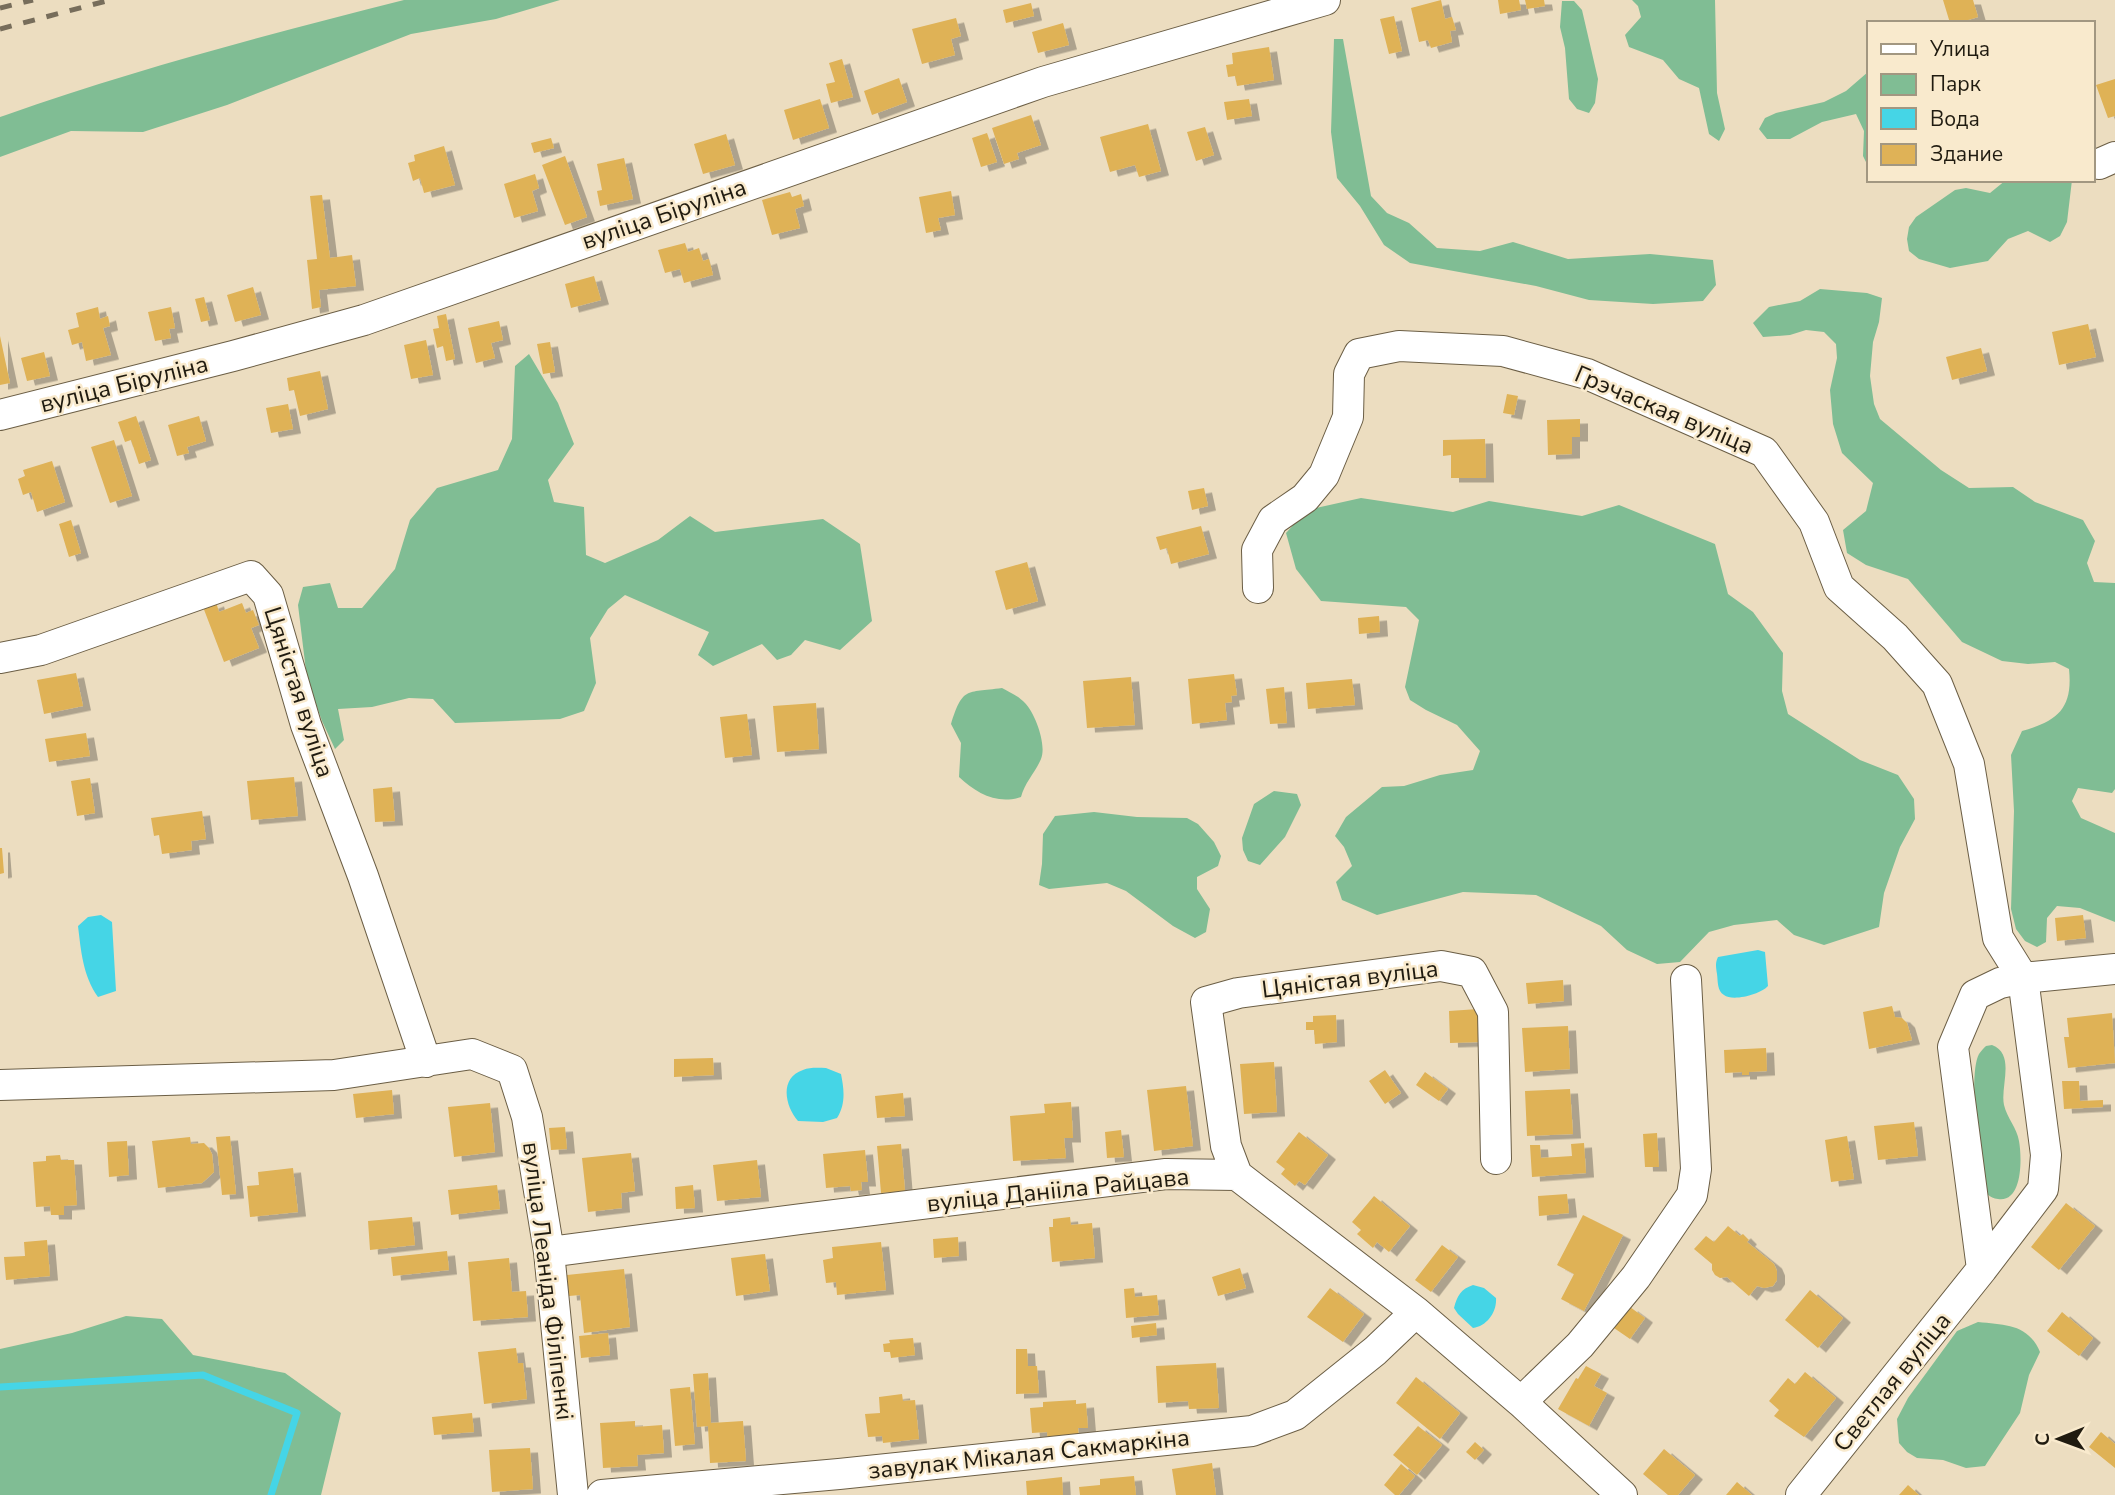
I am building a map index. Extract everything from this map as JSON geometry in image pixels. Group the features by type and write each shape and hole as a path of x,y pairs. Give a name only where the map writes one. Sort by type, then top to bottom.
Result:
{"street":[{"name":"вуліца Біруліна","path":"0,415 364,320 1044,82 1325,0"},
{"name":"Грэчаская вуліца","path":"1258,588 1257,550 1273,520 1305,498 1324,475 1348,416 1349,374 1359,354 1399,346 1503,351 1587,373 1764,452 1814,522 1839,587 1895,637 1937,684 1969,764 1998,938 2023,978"},
{"name":"Цяністая вуліца","path":"0,658 41,650 251,576 268,595 306,725 363,876 426,1062"},
{"name":"Цяністая вуліца","path":"1237,1175 1226,1146 1206,1002 1238,993 1441,966 1472,972 1493,1012 1496,1159"},
{"path":"1982,1269 1953,1047 1975,995 2000,983 2023,978 2115,969"},
{"name":"Светлая вуліца","path":"1801,1495 2043,1189 2046,1155 2023,978"},
{"path":"1521,1402 1588,1335 1636,1277 1692,1195 1696,1168 1686,980"},
{"name":"вуліца Леаніда Філіпенкі","path":"426,1062 472,1054 512,1070 527,1117 549,1252 573,1495"},
{"path":"0,1085 334,1075 426,1062"},
{"name":"вуліца Данііла Райцава","path":"549,1252 1166,1174 1237,1175"},
{"path":"1237,1175 1416,1312 1521,1402 1622,1495"},
{"name":"завулак Мікалая Сакмаркіна","path":"602,1495 839,1474 1252,1431 1295,1415 1376,1351 1416,1312"}],"green space":[{"path":"404,0 560,0 496,19 411,34 227,105 143,132 71,131 0,157 0,117 154,67"},
{"path":"1632,0 1715,0 1717,93 1725,129 1719,141 1709,134 1699,88 1679,79 1663,60 1629,47 1625,35 1641,17 1638,6"},
{"path":"1562,1 1574,1 1582,10 1598,79 1595,103 1589,113 1577,109 1569,99 1565,48 1560,27"},
{"path":"1334,39 1343,39 1371,196 1387,213 1409,223 1437,248 1480,251 1513,242 1568,259 1650,254 1713,260 1716,285 1703,301 1653,304 1589,300 1536,286 1410,263 1384,245 1360,206 1337,178 1331,132"},
{"path":"1867,73 1867,164 1863,156 1864,131 1856,114 1822,122 1790,139 1767,139 1759,129 1765,118 1776,113 1824,102 1846,91"},
{"path":"2004,182 2072,182 2067,222 2060,236 2050,242 2028,231 2008,239 1988,261 1950,268 1919,259 1909,251 1909,227 1916,217 1955,190 1966,188 1990,193"},
{"path":"1820,289 1867,293 1882,298 1873,342 1870,376 1874,404 1880,419 1941,470 1969,488 2013,487 2035,502 2083,520 2095,541 2087,563 2094,582 2115,583 2115,789 2112,793 2078,788 2072,801 2081,818 2115,833 2115,922 2080,908 2057,906 2047,918 2046,942 2037,947 2025,941 2016,929 2011,909 2014,811 2011,755 2022,731 2045,723 2060,711 2068,694 2069,669 2055,662 2028,664 2002,661 1962,642 1908,579 1866,565 1847,553 1843,530 1866,511 1873,483 1842,453 1833,424 1830,390 1837,358 1836,344 1824,332 1806,330 1790,335 1763,337 1753,323 1769,307 1800,301"},
{"path":"529,354 558,403 574,444 548,480 554,502 584,507 586,555 605,563 658,540 690,516 715,532 823,519 860,544 872,621 840,650 805,640 791,655 777,660 762,644 713,666 698,655 709,632 625,595 608,609 590,638 596,683 584,711 560,719 455,723 433,699 409,698 372,707 338,709 344,740 335,749 307,679 298,605 303,587 330,583 338,608 362,608 395,569 410,520 437,488 498,470 512,439 515,366"},
{"path":"1361,498 1453,512 1489,501 1582,516 1619,505 1715,544 1728,594 1753,612 1783,653 1782,691 1788,714 1860,760 1898,775 1914,799 1915,819 1900,847 1884,893 1879,927 1824,945 1794,935 1777,920 1734,925 1709,932 1680,962 1657,964 1627,950 1601,926 1536,895 1463,892 1377,915 1342,900 1336,882 1352,866 1344,847 1335,836 1346,817 1382,787 1404,786 1440,775 1473,770 1480,751 1457,725 1410,700 1405,687 1419,620 1406,607 1321,601 1296,569 1286,533 1307,510"},
{"path":"1002,688 1020,698 1029,708 1036,721 1042,746 1041,759 1021,797 1004,800 987,796 959,777 961,743 951,724 959,703 967,694"},
{"path":"1274,791 1297,794 1301,805 1285,837 1260,865 1248,861 1242,838 1254,804"},
{"path":"1094,812 1137,817 1187,818 1198,824 1214,842 1221,856 1218,866 1197,877 1197,889 1210,909 1206,932 1195,938 1173,926 1126,891 1107,883 1049,889 1039,885 1043,834 1055,816"},
{"path":"1992,1045 1999,1049 2005,1063 2004,1105 2018,1136 2021,1157 2016,1187 2006,1198 1998,1199 1986,1193 1981,1186 1974,1098 1974,1079 1979,1054 1986,1046"},
{"path":"126,1316 162,1319 193,1355 285,1373 341,1413 321,1495 0,1495 0,1349 72,1333"},
{"path":"1978,1322 2007,1325 2022,1331 2040,1352 2029,1375 2020,1413 1985,1466 1966,1468 1943,1460 1917,1458 1899,1443 1897,1419 1908,1398 1957,1331"}],"water":[{"path":"101,915 112,922 116,991 98,997 86,972 78,926 88,917"},
{"path":"1758,950 1765,952 1768,986 1759,992 1734,998 1722,993 1718,986 1718,957"},
{"path":"826,1068 841,1074 844,1096 840,1113 837,1118 823,1122 798,1121 788,1100 787,1086 790,1079 806,1069"},
{"path":"1473,1285 1484,1288 1496,1298 1490,1318 1473,1328 1454,1308 1460,1294"}],"building":[{"path":"1441,0 1445,19 1452,17 1456,30 1450,31 1452,42 1431,48 1428,40 1419,42 1411,8"},
{"path":"1498,0 1519,0 1521,10 1500,14"},
{"path":"1525,0 1544,0 1545,6 1527,9"},
{"path":"1943,0 1973,0 1978,17 1965,21 1949,21"},
{"path":"1031,3 1034,16 1006,23 1003,10"},
{"path":"1394,16 1402,51 1389,54 1380,19"},
{"path":"956,18 961,36 951,39 955,55 922,64 912,29"},
{"path":"1063,23 1069,45 1038,53 1032,32"},
{"path":"1269,47 1274,80 1237,86 1235,76 1228,77 1226,65 1233,64 1232,53"},
{"path":"842,59 853,97 831,103 826,84 835,82 829,63"},
{"path":"899,78 907,102 872,115 864,91"},
{"path":"2115,79 2115,116 2108,118 2096,85"},
{"path":"820,99 829,128 793,140 784,110"},
{"path":"1249,99 1252,116 1227,120 1224,102"},
{"path":"1031,115 1041,145 1017,153 1019,159 1004,164 992,128"},
{"path":"1148,124 1161,171 1139,177 1135,165 1110,172 1100,137"},
{"path":"1205,127 1214,155 1196,161 1187,132"},
{"path":"987,133 997,162 981,167 972,138"},
{"path":"726,134 735,165 703,174 694,144"},
{"path":"551,138 554,148 534,153 531,143"},
{"path":"444,146 455,185 424,193 420,178 413,181 408,163 415,161 414,155"},
{"path":"565,156 587,217 565,225 542,165"},
{"path":"624,158 633,199 600,206 597,191 602,190 597,164"},
{"path":"535,174 539,188 532,191 538,211 514,218 504,184"},
{"path":"951,191 955,215 938,218 941,230 926,233 919,197"},
{"path":"790,192 792,197 801,194 804,206 795,209 800,228 772,235 762,200"},
{"path":"322,195 330,258 352,255 356,286 319,290 321,307 312,309 307,260 317,259 310,196"},
{"path":"685,243 688,252 699,248 703,261 709,259 713,275 684,283 680,269 665,273 658,250"},
{"path":"594,276 601,300 571,308 565,284"},
{"path":"253,287 261,315 235,322 227,295"},
{"path":"204,297 210,320 201,322 195,299"},
{"path":"98,307 100,319 108,316 110,326 103,328 111,355 86,361 82,342 72,345 68,330 79,327 76,313"},
{"path":"171,307 175,328 169,329 171,338 155,341 148,312"},
{"path":"446,314 455,359 446,361 443,346 437,348 433,329 439,328 437,316"},
{"path":"499,321 503,340 491,343 495,358 476,363 468,328"},
{"path":"2088,324 2096,357 2059,365 2052,332"},
{"path":"0,336 10,383 0,385"},
{"path":"426,340 433,375 411,379 404,345"},
{"path":"550,342 555,372 543,374 537,344"},
{"path":"1981,348 1987,371 1952,380 1946,357"},
{"path":"44,352 50,376 27,381 21,358"},
{"path":"320,371 328,409 300,416 294,390 289,391 287,378"},
{"path":"1507,394 1518,396 1514,415 1503,413"},
{"path":"288,404 293,429 271,433 266,408"},
{"path":"136,416 151,460 139,464 131,440 125,442 118,422"},
{"path":"199,416 206,441 187,447 189,453 177,456 168,425"},
{"path":"1580,419 1580,437 1572,437 1572,454 1548,455 1547,420"},
{"path":"1485,439 1486,478 1451,478 1451,455 1443,456 1443,440"},
{"path":"114,440 132,496 110,503 91,447"},
{"path":"52,461 65,502 37,512 31,492 23,495 18,479 25,476 23,470"},
{"path":"1204,488 1208,506 1192,510 1188,491"},
{"path":"71,520 81,553 69,557 59,524"},
{"path":"1201,526 1209,554 1171,564 1167,548 1160,550 1156,537"},
{"path":"1027,562 1038,601 1006,610 995,571"},
{"path":"216,602 219,612 242,603 246,613 253,610 259,625 251,628 259,648 224,662 203,607"},
{"path":"1379,616 1380,632 1359,634 1358,618"},
{"path":"76,673 83,706 44,714 37,680"},
{"path":"1234,674 1237,695 1231,696 1232,702 1225,703 1227,720 1192,724 1188,679"},
{"path":"1131,677 1135,725 1087,728 1083,681"},
{"path":"1352,679 1355,705 1308,709 1306,683"},
{"path":"1284,687 1287,723 1270,724 1266,689"},
{"path":"816,703 819,749 777,752 773,706"},
{"path":"747,714 752,755 725,758 720,717"},
{"path":"86,733 90,756 49,762 45,739"},
{"path":"294,777 298,816 251,820 247,781"},
{"path":"90,778 95,813 77,816 71,781"},
{"path":"392,787 395,821 375,822 373,789"},
{"path":"202,811 206,839 191,841 192,850 162,854 159,835 154,836 151,818"},
{"path":"0,848 4,873 0,874"},
{"path":"2083,915 2086,938 2057,941 2055,918"},
{"path":"1563,980 1564,1001 1528,1004 1526,983"},
{"path":"1892,1006 1895,1017 1902,1018 1907,1023 1912,1040 1869,1049 1863,1012"},
{"path":"1478,1009 1480,1042 1450,1043 1449,1011"},
{"path":"2112,1013 2115,1063 2068,1068 2064,1037 2069,1037 2067,1018"},
{"path":"1336,1015 1337,1042 1315,1044 1314,1030 1306,1030 1306,1022 1313,1022 1313,1016"},
{"path":"1568,1026 1570,1069 1525,1072 1522,1028"},
{"path":"1766,1048 1767,1071 1749,1072 1749,1075 1742,1075 1742,1072 1725,1073 1724,1050"},
{"path":"713,1058 714,1075 674,1077 674,1059"},
{"path":"1274,1062 1277,1112 1244,1114 1240,1064"},
{"path":"1385,1070 1401,1093 1385,1104 1369,1081"},
{"path":"1425,1072 1448,1089 1439,1101 1416,1085"},
{"path":"2062,1081 2079,1081 2080,1101 2103,1100 2103,1107 2064,1109"},
{"path":"1186,1086 1193,1146 1154,1151 1147,1090"},
{"path":"1570,1089 1573,1134 1527,1136 1525,1091"},
{"path":"392,1090 394,1114 356,1118 353,1094"},
{"path":"903,1093 905,1116 877,1118 875,1096"},
{"path":"1071,1102 1073,1138 1064,1138 1066,1158 1013,1161 1010,1116 1045,1113 1044,1104"},
{"path":"490,1103 495,1152 454,1157 448,1107"},
{"path":"1914,1122 1918,1156 1878,1160 1874,1126"},
{"path":"565,1127 567,1149 551,1150 549,1128"},
{"path":"1121,1130 1124,1157 1107,1158 1105,1132"},
{"path":"1299,1132 1328,1155 1305,1185 1299,1181 1295,1186 1281,1174 1285,1169 1276,1162"},
{"path":"1657,1133 1659,1167 1645,1167 1643,1134"},
{"path":"230,1136 236,1194 222,1195 216,1137"},
{"path":"1847,1136 1854,1179 1831,1182 1825,1140"},
{"path":"190,1137 191,1144 204,1143 209,1148 214,1172 202,1183 158,1188 152,1141"},
{"path":"127,1141 129,1175 109,1177 107,1142"},
{"path":"1584,1143 1586,1173 1532,1177 1530,1145 1540,1145 1541,1158 1572,1156 1571,1144"},
{"path":"901,1144 905,1191 881,1193 877,1146"},
{"path":"865,1150 868,1182 861,1182 862,1190 851,1191 850,1186 826,1188 823,1154"},
{"path":"631,1153 635,1191 621,1193 622,1208 588,1212 582,1158"},
{"path":"60,1155 61,1160 74,1160 77,1205 64,1206 64,1215 51,1215 50,1206 36,1207 33,1162 46,1161 46,1156"},
{"path":"757,1160 761,1197 717,1201 713,1165"},
{"path":"293,1168 298,1212 250,1217 247,1186 259,1185 258,1172"},
{"path":"497,1185 500,1209 451,1215 448,1190"},
{"path":"693,1185 695,1208 676,1209 675,1187"},
{"path":"1567,1194 1569,1213 1539,1216 1538,1196"},
{"path":"1374,1196 1410,1226 1389,1252 1377,1242 1373,1248 1357,1234 1361,1230 1352,1222"},
{"path":"2066,1203 2095,1226 2059,1270 2031,1247"},
{"path":"1583,1215 1623,1235 1584,1311 1561,1299 1574,1274 1557,1265"},
{"path":"412,1217 415,1245 370,1250 368,1221"},
{"path":"1070,1217 1071,1225 1092,1223 1095,1258 1052,1262 1049,1227 1053,1227 1053,1219"},
{"path":"1728,1226 1740,1236 1743,1234 1749,1240 1747,1242 1774,1264 1777,1280 1773,1286 1757,1286 1749,1296 1727,1277 1720,1278 1715,1275 1712,1264 1694,1249 1706,1236 1714,1242"},
{"path":"958,1237 959,1256 934,1258 933,1239"},
{"path":"47,1240 50,1276 6,1280 4,1257 25,1256 24,1242"},
{"path":"881,1242 886,1290 837,1295 836,1282 826,1283 823,1260 833,1258 832,1247"},
{"path":"1442,1245 1458,1257 1431,1292 1415,1280"},
{"path":"447,1251 449,1270 393,1276 391,1257"},
{"path":"765,1254 770,1291 736,1296 731,1258"},
{"path":"509,1258 512,1292 526,1291 528,1317 473,1321 468,1262"},
{"path":"1240,1268 1246,1288 1218,1296 1212,1277"},
{"path":"624,1269 630,1327 584,1333 580,1295 569,1296 567,1275"},
{"path":"1134,1288 1135,1297 1157,1295 1159,1315 1126,1318 1124,1289"},
{"path":"1330,1288 1364,1314 1343,1342 1307,1317"},
{"path":"1810,1290 1843,1318 1818,1348 1785,1320"},
{"path":"1630,1307 1645,1318 1630,1339 1614,1328"},
{"path":"2062,1312 2093,1338 2079,1356 2047,1331"},
{"path":"1156,1323 1157,1335 1132,1338 1131,1326"},
{"path":"608,1333 610,1355 581,1358 579,1336"},
{"path":"913,1338 915,1355 891,1358 890,1352 884,1352 883,1344 890,1343 889,1340"},
{"path":"516,1348 518,1363 523,1363 527,1399 484,1404 478,1352"},
{"path":"1016,1349 1027,1349 1028,1366 1037,1366 1039,1393 1016,1394"},
{"path":"1216,1363 1219,1408 1189,1409 1188,1401 1158,1403 1156,1366"},
{"path":"1586,1366 1601,1374 1594,1386 1607,1393 1589,1426 1558,1409"},
{"path":"1805,1372 1836,1398 1804,1437 1774,1416 1779,1410 1769,1401 1788,1378 1795,1384"},
{"path":"708,1373 711,1423 743,1421 746,1461 710,1463 708,1426 697,1427 693,1374"},
{"path":"1416,1377 1460,1413 1440,1439 1396,1403"},
{"path":"690,1387 695,1444 675,1446 670,1389"},
{"path":"902,1394 903,1401 915,1400 919,1439 883,1443 882,1436 868,1437 865,1414 880,1413 879,1397"},
{"path":"1076,1400 1076,1404 1086,1403 1088,1428 1078,1428 1079,1439 1048,1441 1047,1432 1032,1433 1030,1408 1043,1407 1043,1402"},
{"path":"472,1413 474,1432 434,1435 432,1417"},
{"path":"635,1421 635,1427 662,1425 664,1453 637,1455 638,1466 603,1468 600,1423"},
{"path":"1418,1426 1442,1445 1417,1475 1393,1455"},
{"path":"2101,1432 2115,1444 2115,1468 2089,1447"},
{"path":"1475,1442 1484,1450 1475,1460 1466,1452"},
{"path":"530,1448 533,1489 492,1492 489,1450"},
{"path":"1664,1449 1695,1475 1678,1495 1668,1495 1643,1474"},
{"path":"1212,1463 1216,1495 1176,1495 1172,1469"},
{"path":"1401,1464 1415,1476 1399,1495 1395,1495 1384,1485"},
{"path":"1134,1476 1136,1495 1080,1495 1079,1487 1100,1485 1100,1479"},
{"path":"1062,1477 1063,1495 1027,1495 1026,1481"},
{"path":"1737,1482 1752,1495 1726,1495"},
{"path":"1908,1485 1919,1495 1899,1495"}],"waterway":[{"path":"0,1387 203,1375 297,1413 271,1495"}],"railway":[{"path":"0,8 33,0"},
{"path":"0,29 110,0"}]}
